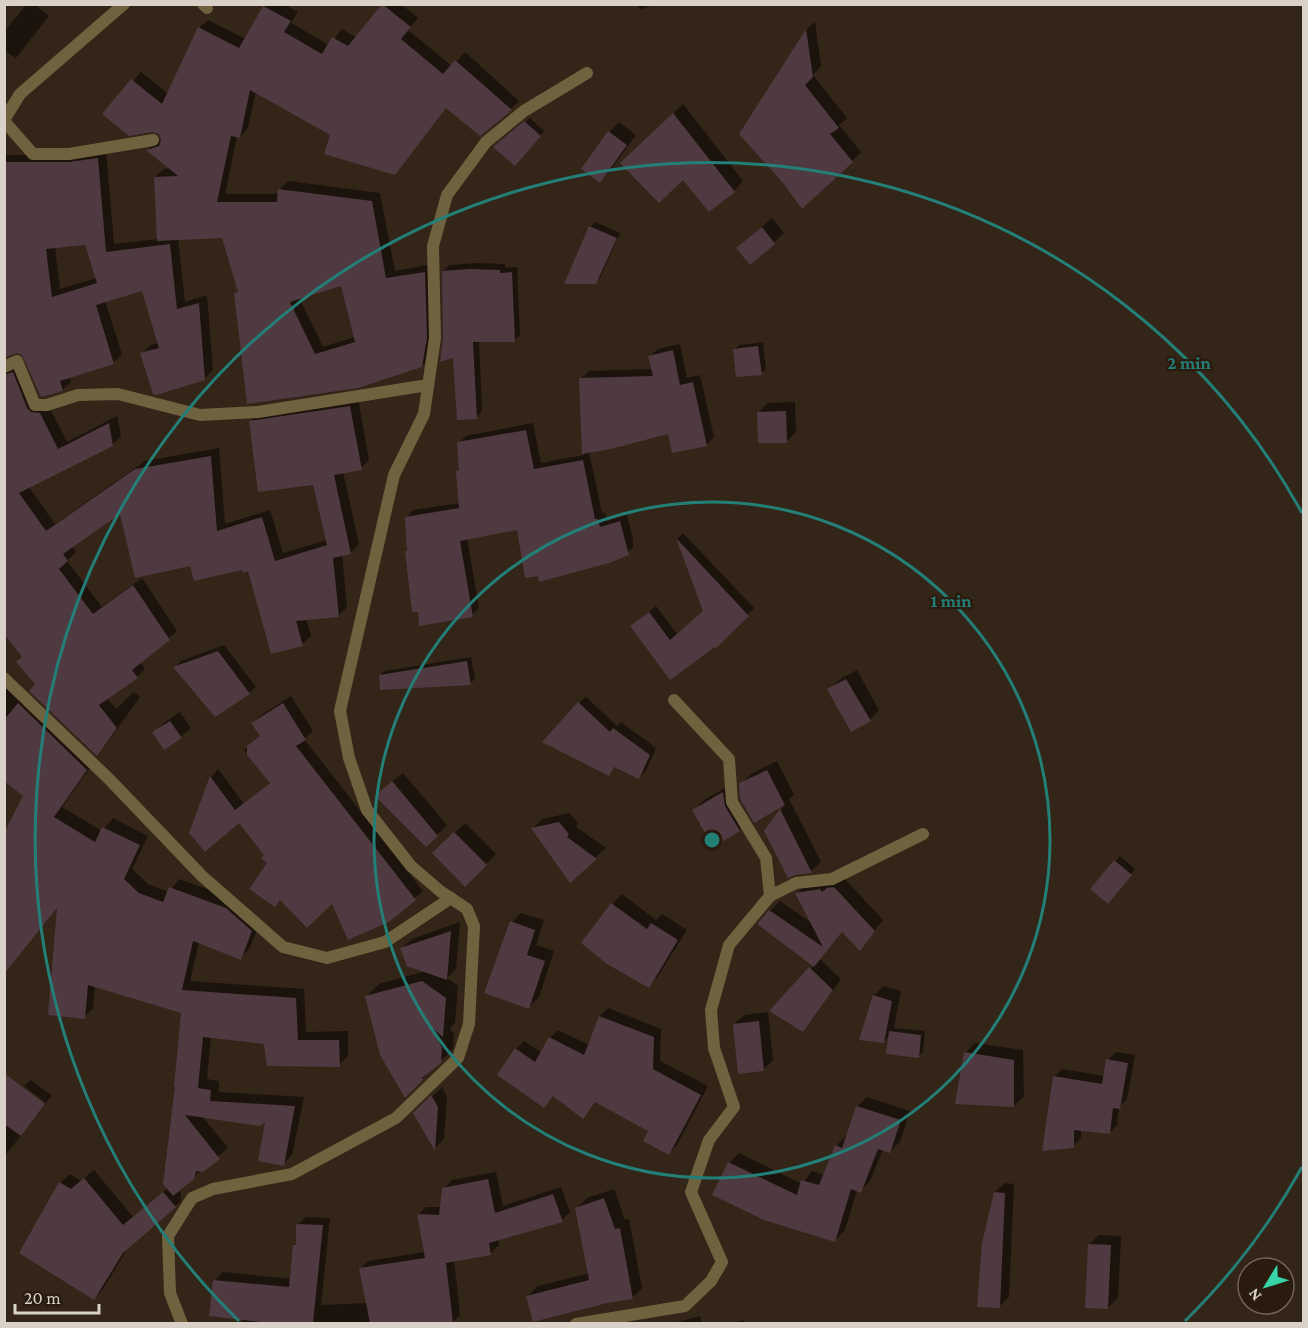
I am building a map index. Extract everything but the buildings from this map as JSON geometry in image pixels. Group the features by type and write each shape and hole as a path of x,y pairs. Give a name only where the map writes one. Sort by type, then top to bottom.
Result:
{"street":[{"path":"124,4 20,94 4,121 33,154 69,154 153,140"},
{"path":"182,1323 170,1293 168,1236 192,1198 213,1189 292,1174 396,1118 458,1058 469,1024 474,926 467,909 411,867 367,810 349,758 340,711 394,476 424,414 435,338 433,246 447,195 486,142 524,111 587,73"},
{"path":"4,367 16,361 35,405 47,405 78,395 118,394 200,414 258,412 429,385"},
{"path":"4,678 109,779 202,876 283,946 327,958 385,942 451,898"},
{"path":"674,700 729,759 732,802 766,858 770,897"},
{"path":"576,1323 685,1306 711,1281 722,1262 691,1192 709,1140 734,1107 714,1048 711,1010 729,945 770,897 796,883 832,879 923,834"}]}
